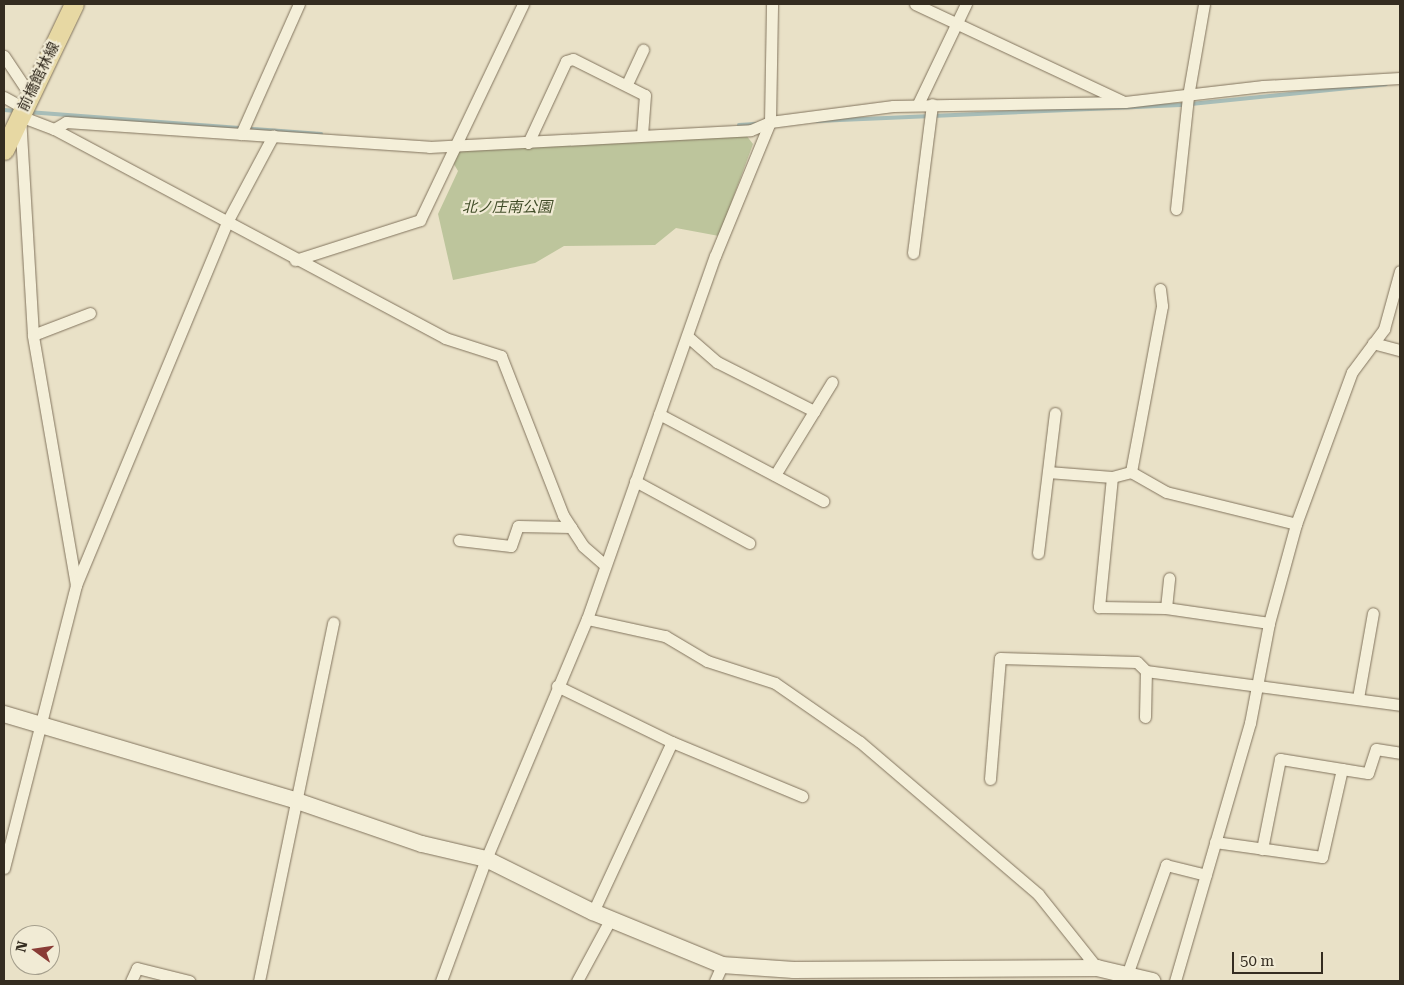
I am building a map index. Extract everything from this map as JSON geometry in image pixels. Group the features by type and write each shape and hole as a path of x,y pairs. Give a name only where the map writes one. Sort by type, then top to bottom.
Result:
{"main road":[{"name":"前橋館林線","path":"4,150 74,4"}],"street":[{"path":"241,134 299,4"},
{"path":"295,260 420,220 523,4"},
{"path":"442,981 486,859 557,686 587,619 687,336 770,122 772,4"},
{"path":"915,4 1125,102"},
{"path":"918,104 966,4"},
{"path":"1176,209 1188,96 1204,4"},
{"path":"627,84 643,49"},
{"path":"4,56 25,106 33,335 76,585"},
{"path":"528,143 566,61 573,59 627,84 645,95 642,135"},
{"path":"54,129 66,122 274,136 456,145 528,143 751,130 770,122 918,104 1125,102 1290,84 1400,78"},
{"path":"4,97 25,106 54,129 295,260 445,338 502,356 570,527 583,546 605,565"},
{"path":"913,253 932,104"},
{"path":"5,861 76,585 228,222 274,136"},
{"path":"1175,981 1258,685 1269,623 1296,524 1352,372 1384,330 1400,271"},
{"path":"1131,472 1162,306 1160,290"},
{"path":"33,335 90,313"},
{"path":"687,336 717,362 814,411"},
{"path":"1374,343 1400,350"},
{"path":"775,476 832,382"},
{"path":"1038,553 1055,413"},
{"path":"659,414 823,501"},
{"path":"1048,472 1112,477 1131,472 1166,492 1296,524"},
{"path":"1112,477 1099,607 1166,608 1269,623"},
{"path":"635,481 750,543"},
{"path":"459,540 511,546 518,526 570,527"},
{"path":"1166,608 1169,578"},
{"path":"1358,698 1373,613"},
{"path":"587,619 666,636 707,661 775,683 860,742 1038,894 1097,968"},
{"path":"259,981 294,800 333,623"},
{"path":"990,779 1000,658 1137,662 1146,671 1400,705"},
{"path":"1145,717 1146,671"},
{"path":"557,686 672,742 802,796"},
{"path":"4,714 39,727 294,800 422,844 486,859 610,920 722,965 913,976 1097,968 1128,972 1152,981"},
{"path":"593,912 672,742"},
{"path":"1262,849 1280,759 1368,773 1376,749 1400,753"},
{"path":"1215,842 1322,858 1342,769"},
{"path":"1128,972 1166,865 1206,875"},
{"path":"577,981 610,920"},
{"path":"715,981 722,965"},
{"path":"131,981 137,968 189,981"}],"green space":[{"name":"北ノ庄南公園","path":"746,135 753,144 719,236 676,228 655,245 564,246 535,263 453,280 438,214 458,171 452,161 459,151"}],"waterway":[{"path":"817,121 1181,105 1386,84"},
{"path":"4,110 16,111"},
{"path":"28,112 321,134"},
{"path":"739,125 755,124"}]}
